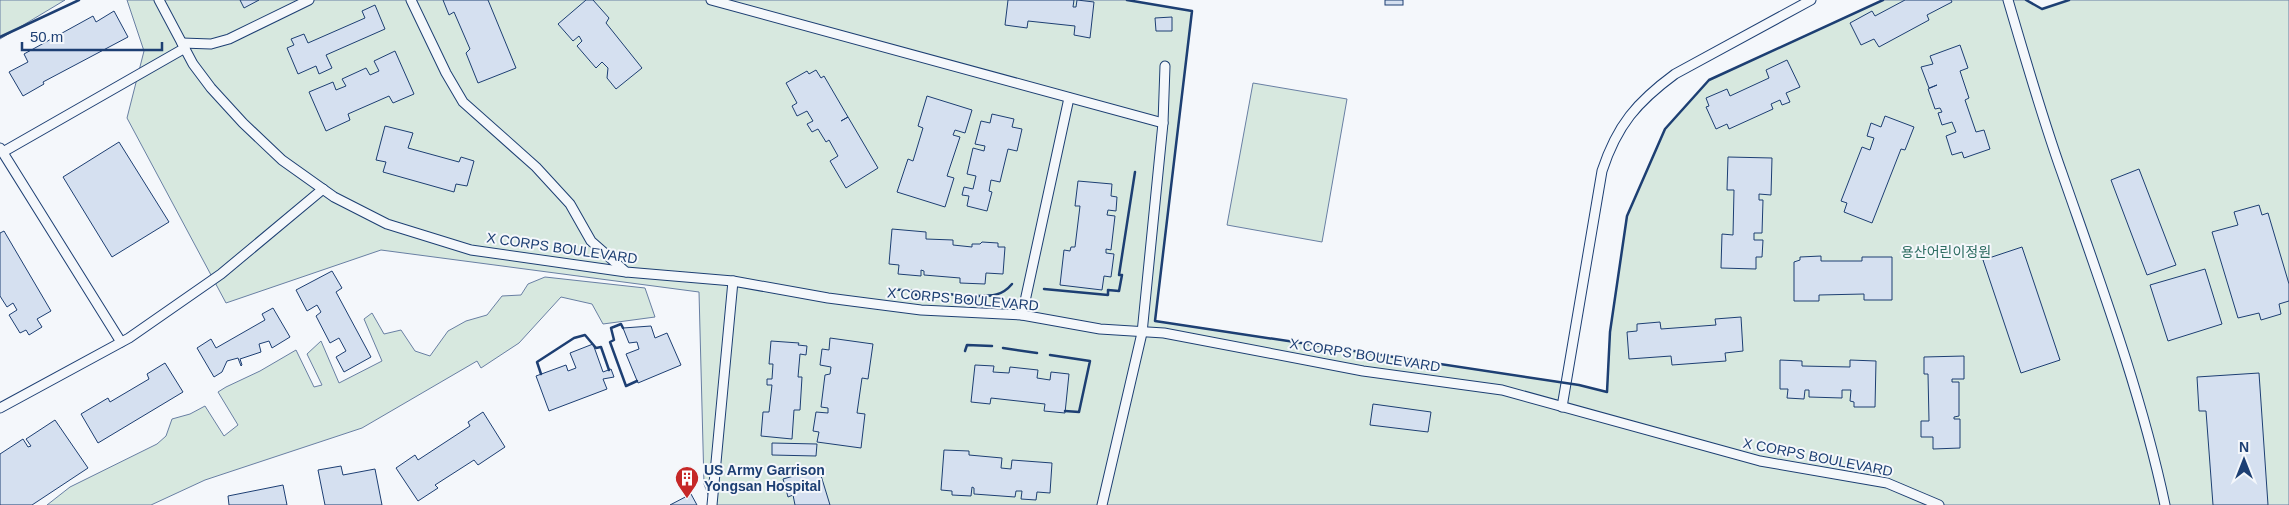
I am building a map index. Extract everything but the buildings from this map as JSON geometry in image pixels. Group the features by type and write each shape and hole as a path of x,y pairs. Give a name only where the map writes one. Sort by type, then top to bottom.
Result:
{"lane":[{"name":"X CORPS BOULEVARD","path":"159,0 192,64 242,123 282,160 323,189 387,224 471,250 626,272 733,281 820,297 921,310 1022,315 1100,329 1187,337 1363,371 1502,390 1760,462 1887,483 1919,501 1940,505"},
{"path":"121,342 1,150 184,46 211,44 229,39 309,0"},
{"path":"411,0 446,72 463,102 536,167 570,204 591,241 626,272"},
{"path":"711,0 1163,123"},
{"path":"1562,407 1602,170 1607,154 1628,116 1658,87 1675,74 1811,0"},
{"path":"2008,0 2061,171 2097,272 2139,407 2165,505"},
{"path":"1102,505 1142,332 1163,123 1165,66"},
{"path":"1022,315 1069,98"},
{"path":"0,408 121,342 221,274 323,189"},
{"path":"712,505 733,281"}],"green space":[{"path":"0,0 65,0 0,39"},
{"name":"용산어린이정원","path":"127,0 1127,0 1192,11 1155,321 1579,385 1607,392 1610,332 1627,216 1665,129 1709,80 1883,0 2026,0 2042,9 2069,0 2289,0 2289,505 712,505 704,484 699,292 381,250 226,303 127,118 144,51"},
{"path":"1253,83 1347,99 1322,242 1227,225"},
{"path":"545,277 645,288 655,317 603,324 592,304 561,297 519,343 481,368 477,361 362,428 205,480 151,505 47,505 70,487 157,444 166,436 172,419 190,414 205,406 224,436 238,425 218,392 296,350 314,387 322,385 307,354 321,341 339,383 382,361 364,319 372,313 384,334 401,330 415,351 430,356 448,331 466,321 487,315 502,296 521,295 528,284"}],"wall":[{"path":"0,37 79,0"},
{"path":"1127,0 1192,11 1155,321 1579,385 1607,392 1610,332 1627,216 1665,129 1709,80 1883,0"},
{"path":"2026,0 2042,9 2069,0"},
{"path":"1044,289 1108,295 1108,290 1119,291 1122,275 1119,275 1135,172"},
{"path":"889,289 916,291 916,295 928,296 928,293 961,295 961,299 977,300 977,296 996,294 1004,291 1012,284"},
{"path":"623,328 621,324 611,328 614,340 610,342 626,386 637,381"},
{"path":"541,374 537,362 574,338 585,335 596,348 601,347 609,370"},
{"path":"965,351 967,345 992,346"},
{"path":"1003,348 1037,353"},
{"path":"1050,355 1090,361 1079,412 1065,411"}],"place":[{"name":"US Army Garrison Yongsan Hospital","path":"687,499"}]}
